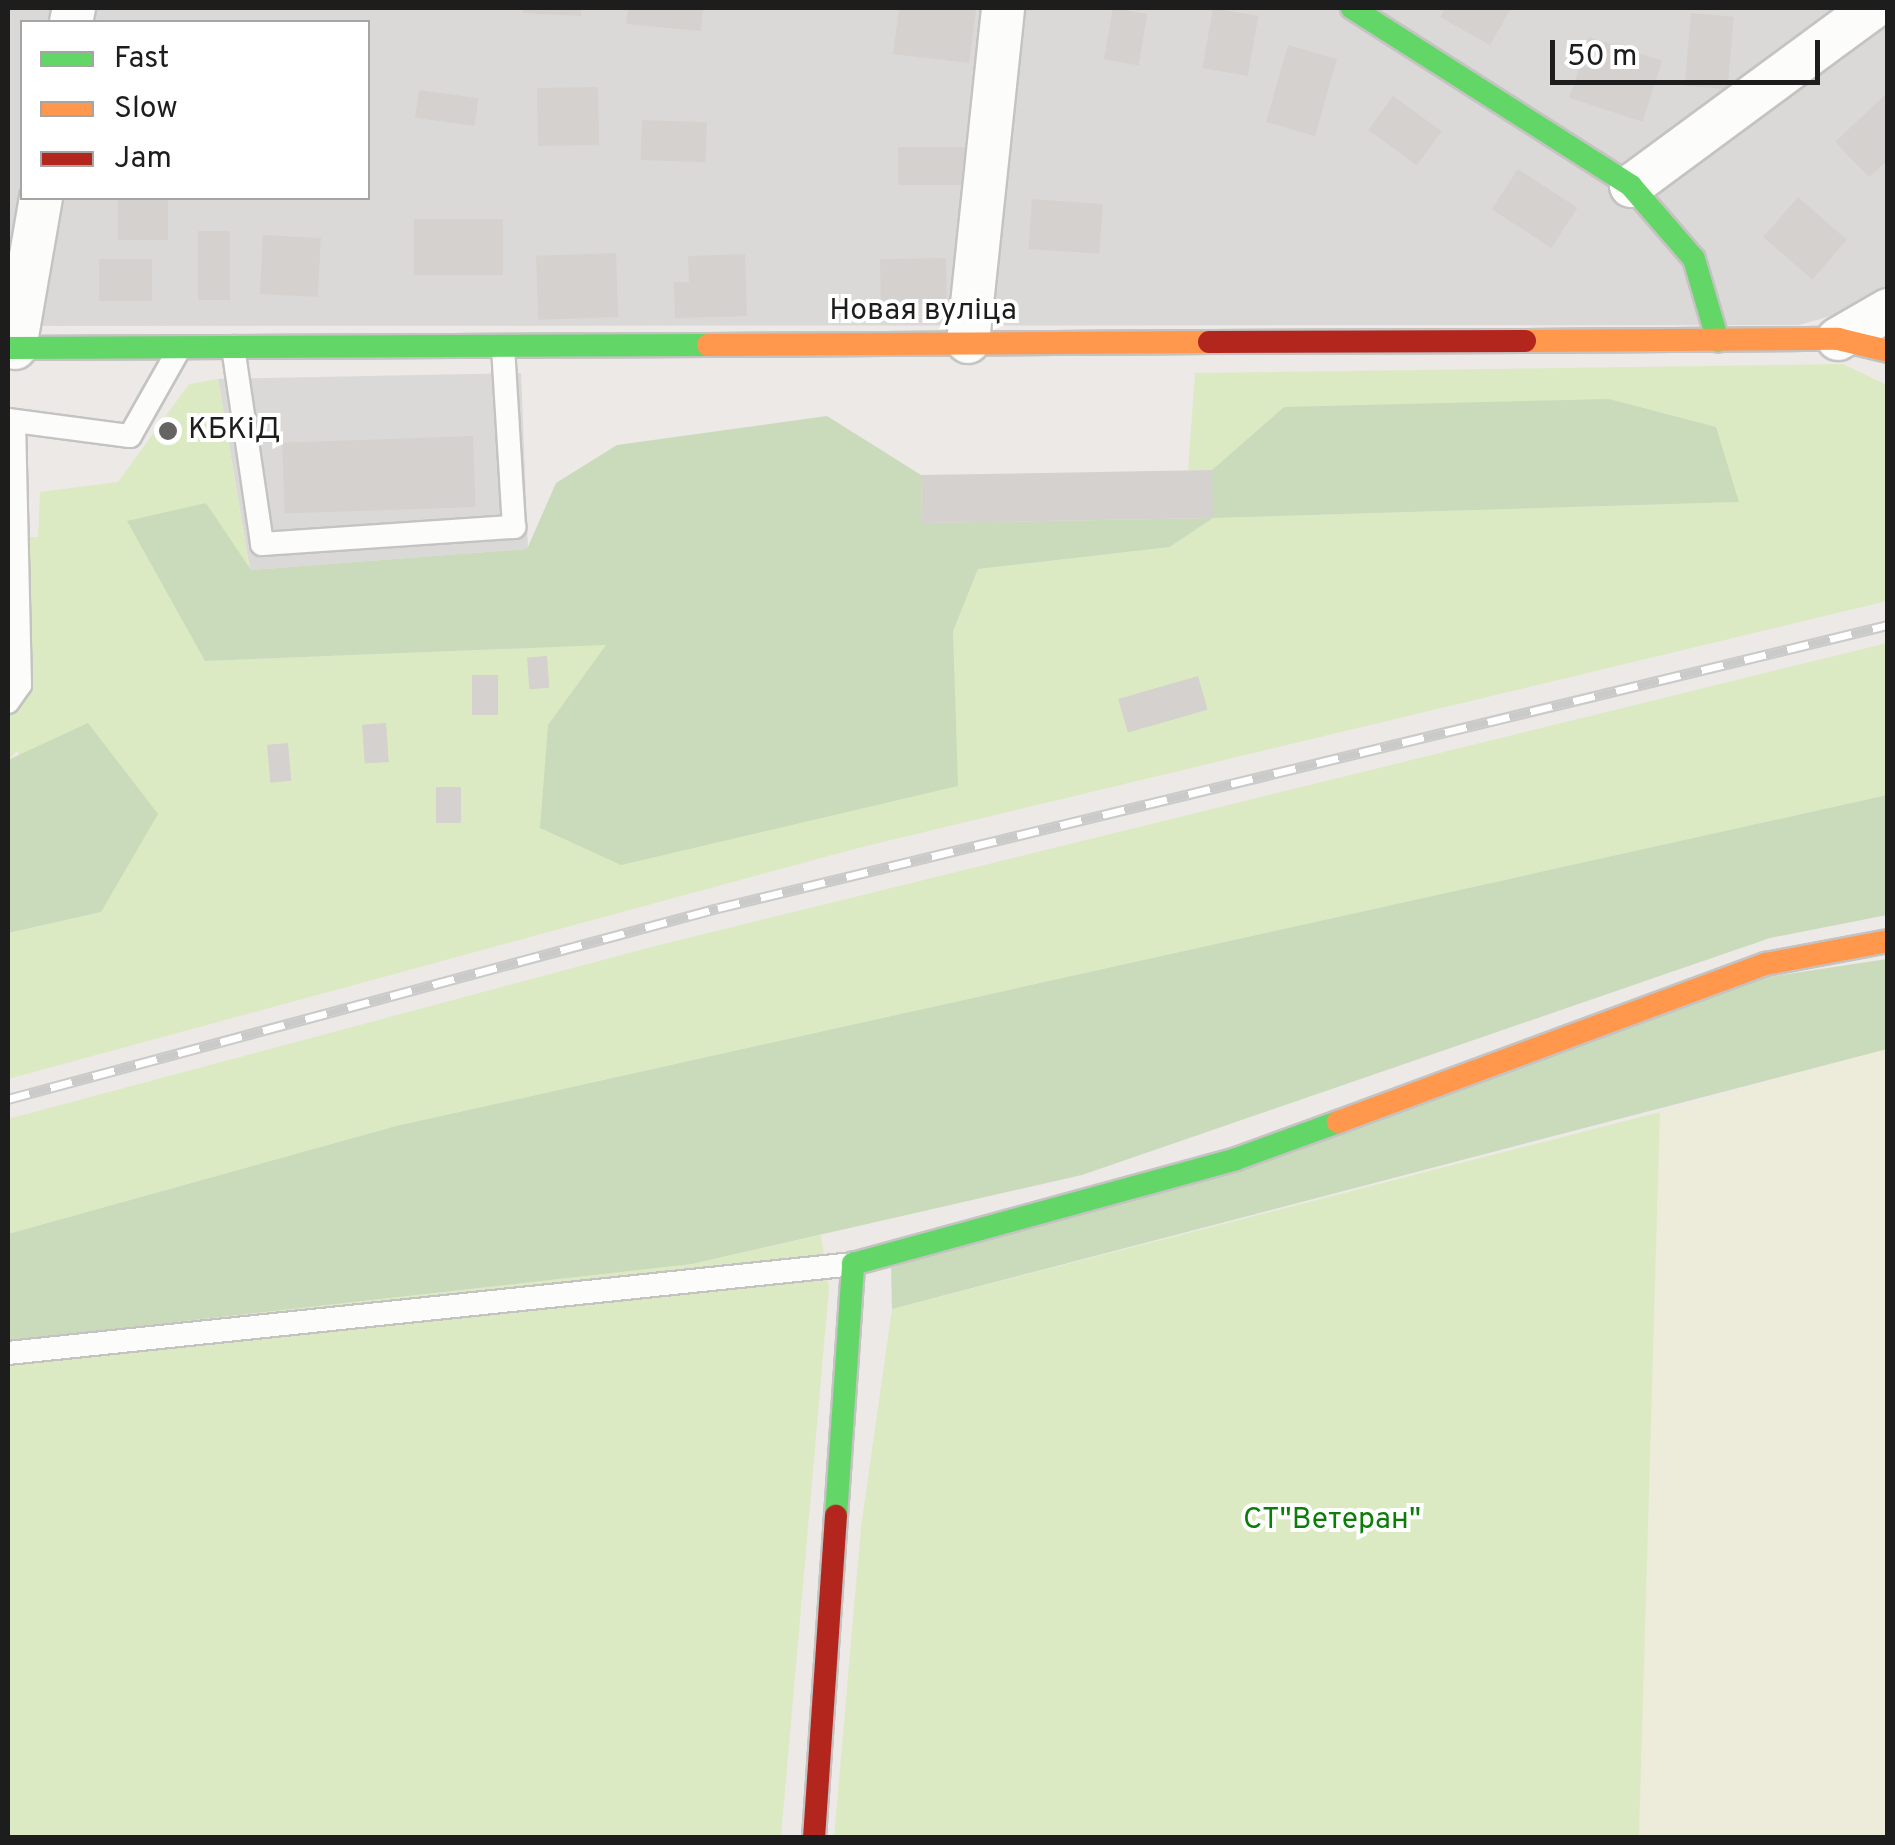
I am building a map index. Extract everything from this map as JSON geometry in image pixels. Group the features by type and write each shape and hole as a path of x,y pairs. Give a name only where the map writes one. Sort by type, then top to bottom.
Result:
{"street":[{"path":"968,342 1003,8"},
{"path":"1352,8 1632,186 1694,259 1718,341"},
{"path":"1632,186 1872,8"},
{"path":"11,348 41,200"},
{"path":"1838,339 1884,306"},
{"name":"Новая вуліца","path":"11,348 1838,339 1888,351"},
{"path":"814,1838 853,1264 1236,1160 1766,964 1888,940"}],"lane":[{"path":"232,346 262,544 514,527 503,343"},
{"path":"8,702 20,686 11,421 130,436 179,348"},
{"path":"8,1353 853,1264"}],"shaded area":[{"path":"8,8 1887,8 1887,284 1852,310 1799,325 8,326"},
{"path":"521,373 528,549 250,570 218,379"},
{"path":"1887,1049 1887,1837 1639,1838 1660,1112"}],"green space":[{"path":"1843,364 1887,385 1887,601 858,848 8,1079 8,933 101,912 17,751 8,760 8,537 38,537 40,492 118,482 189,384 218,379 250,570 206,504 205,661 952,631 978,569 1170,547 1213,518 1738,502 1284,407 1212,470 1188,470 1195,373"},
{"path":"1609,399 1716,427 1739,502 1213,518 1170,547 978,569 953,631 958,786 621,865 540,828 548,725 606,645 205,661 127,521 206,503 251,570 527,549 556,483 617,445 827,416 921,475 922,523 1212,518 1212,470 1284,407"},
{"path":"1887,643 1887,795 396,1126 8,1234 8,1119 659,945"},
{"path":"88,723 158,814 101,912 8,933 8,760"},
{"path":"1887,795 1887,915 1770,938 1082,1175 692,1264 8,1341 8,1234 396,1126"},
{"path":"1887,959 1887,1049 892,1309 891,1268 1762,978"},
{"name":"СТ\"Ветеран\"","path":"1660,1112 1639,1837 834,1838 861,1527 892,1309"},
{"path":"821,1235 829,1288 781,1837 8,1837 8,1341 692,1264"}],"building":[{"path":"523,8 581,8 581,16 523,13"},
{"path":"628,8 703,8 701,31 626,24"},
{"path":"899,8 976,10 969,63 893,54"},
{"path":"1113,8 1147,14 1138,65 1104,59"},
{"path":"1213,8 1258,16 1248,76 1202,68"},
{"path":"1445,8 1511,8 1490,45 1440,17"},
{"path":"1691,13 1734,17 1727,89 1685,86"},
{"path":"1589,37 1662,61 1642,122 1569,98"},
{"path":"1288,45 1337,59 1315,136 1266,122"},
{"path":"598,87 599,145 538,146 537,88"},
{"path":"419,90 478,98 475,126 415,118"},
{"path":"1888,92 1888,160 1869,177 1835,142"},
{"path":"1393,96 1442,131 1417,165 1368,130"},
{"path":"642,120 707,122 706,162 641,160"},
{"path":"898,147 965,147 965,185 898,185"},
{"path":"1518,169 1578,208 1551,248 1492,209"},
{"path":"1798,197 1847,240 1812,280 1763,237"},
{"path":"1032,199 1103,204 1099,254 1029,249"},
{"path":"118,200 168,200 168,240 118,240"},
{"path":"414,219 503,219 503,275 414,275"},
{"path":"198,231 230,231 230,300 198,300"},
{"path":"263,235 321,238 318,297 260,294"},
{"path":"616,253 618,317 538,320 536,256"},
{"path":"745,254 747,316 675,318 674,282 689,282 688,256"},
{"path":"946,258 947,304 881,305 880,259"},
{"path":"99,259 152,259 152,301 99,301"},
{"path":"473,436 475,507 285,514 282,443"},
{"path":"1212,470 1213,518 922,523 921,475"},
{"path":"547,656 549,688 529,689 527,657"},
{"path":"472,675 498,675 498,715 472,715"},
{"path":"1198,676 1208,710 1128,733 1118,699"},
{"path":"386,723 389,762 365,764 362,725"},
{"path":"288,743 291,781 270,783 267,745"},
{"path":"436,787 461,787 461,823 436,823"}],"railway":[{"path":"8,1099 718,908 1888,625"}],"traffic: fast":[{"path":"1352,8 1631,186 1694,259 1718,341"},
{"path":"8,348 708,345"},
{"path":"836,1516 853,1264 1236,1159 1338,1122"}],"traffic: slow":[{"path":"1525,341 1838,339 1888,351"},
{"path":"708,345 1209,342"},
{"path":"1338,1122 1766,964 1888,941"}],"traffic: jam":[{"path":"1209,342 1525,341"},
{"path":"814,1838 836,1516"}],"place":[{"name":"КБКіД","path":"168,431"}]}
